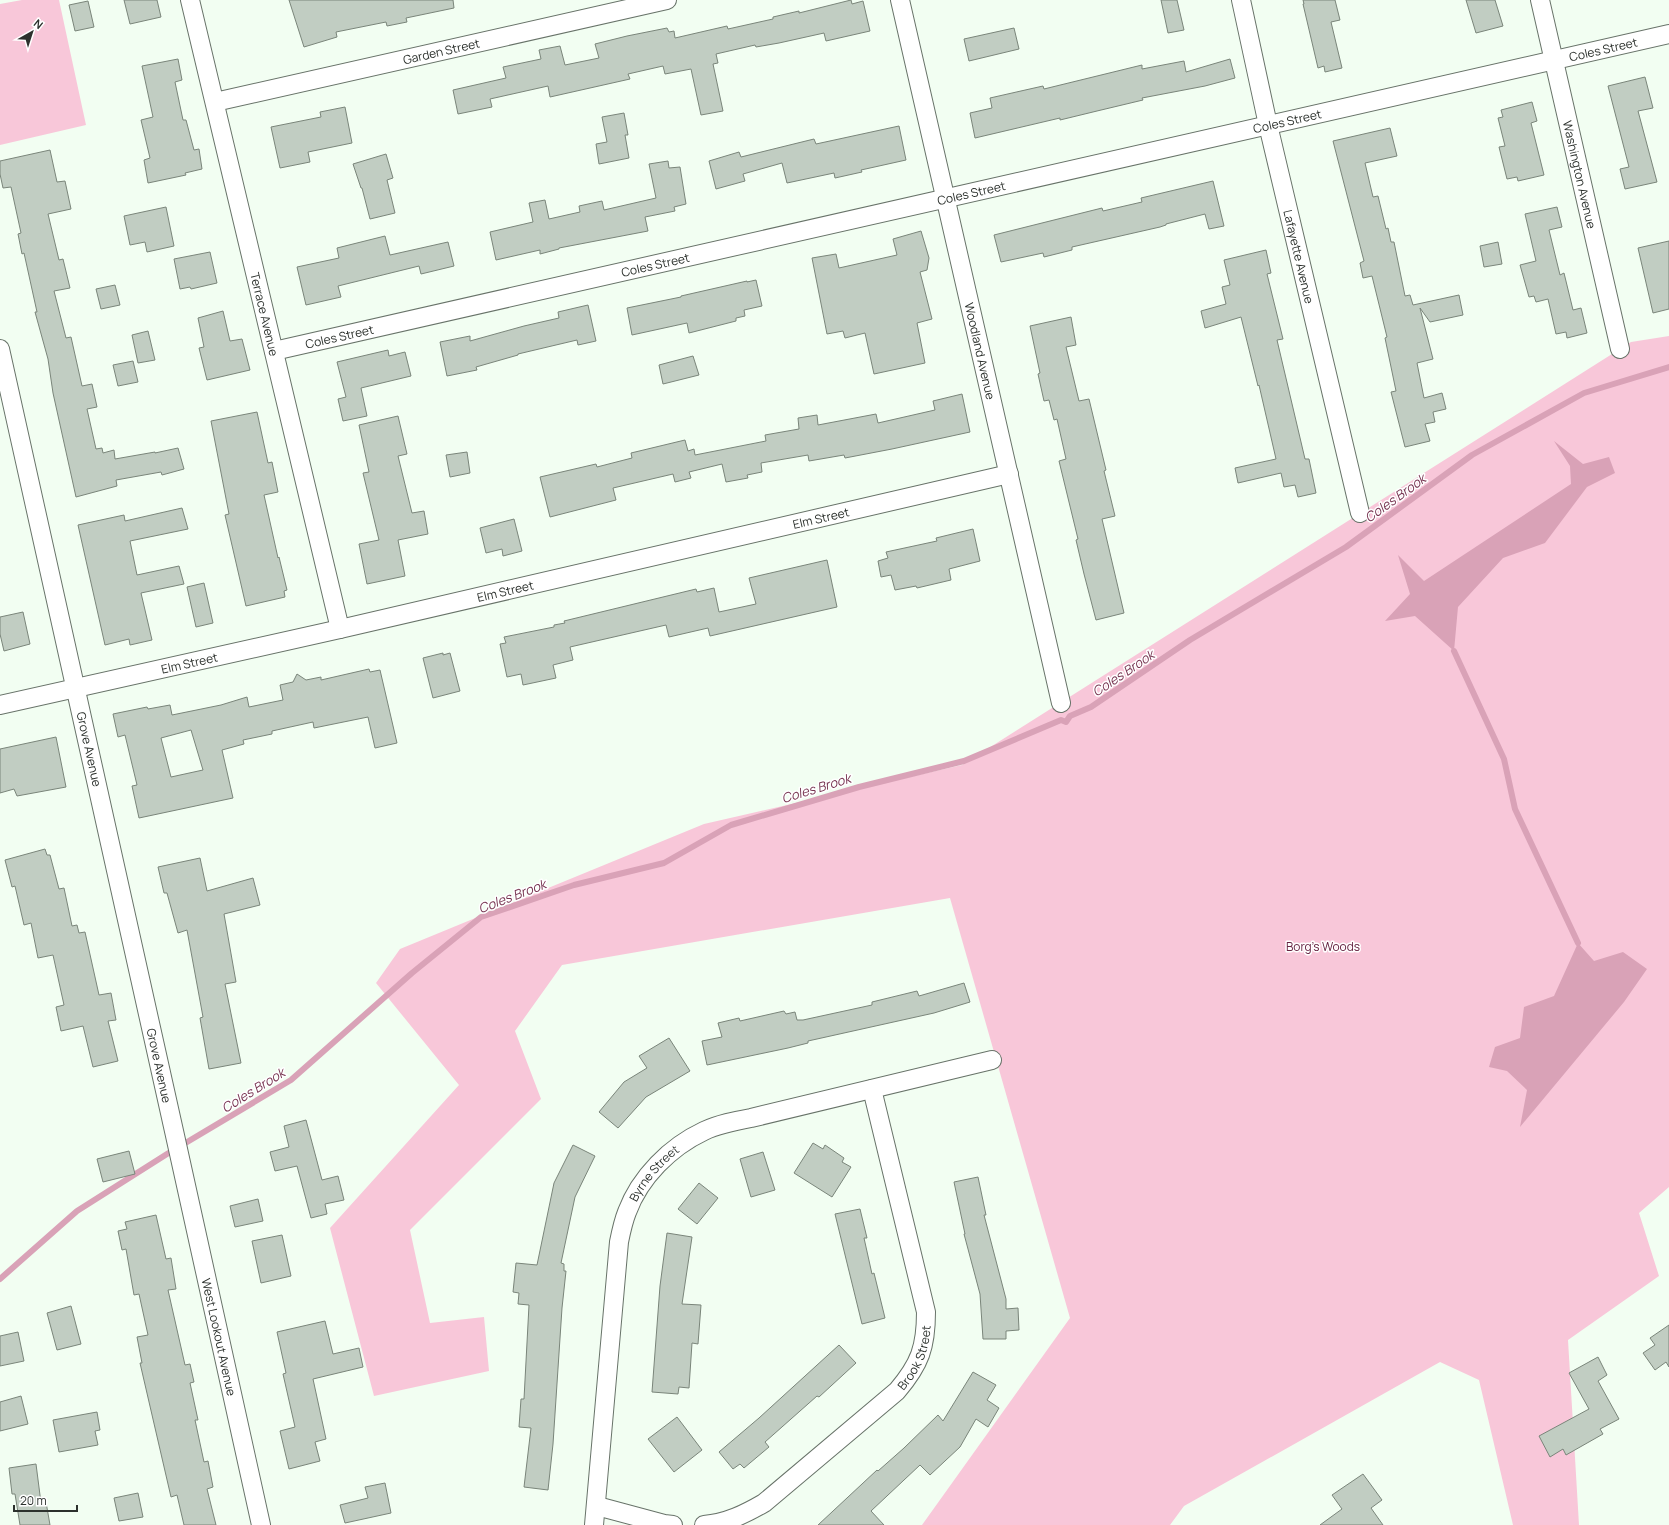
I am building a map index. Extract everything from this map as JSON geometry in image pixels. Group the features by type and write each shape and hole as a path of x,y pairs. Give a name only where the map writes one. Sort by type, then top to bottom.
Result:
{"street":[{"name":"Terrace Avenue","path":"190,0 340,629"},
{"name":"Garden Street","path":"215,102 667,0"},
{"name":"Woodland Avenue","path":"900,0 944,198 1061,703"},
{"name":"Lafayette Avenue","path":"1241,0 1268,125 1360,513"},
{"name":"Washington Avenue","path":"1540,0 1620,349"},
{"name":"Coles Street","path":"274,351 1669,34"},
{"name":"Grove Avenue","path":"0,349 77,688 177,1148"},
{"name":"Elm Street","path":"0,705 340,629 1009,474"},
{"name":"Byrne Street","path":"594,1525 597,1506 619,1242 627,1212 641,1184 658,1164 679,1145 704,1131 731,1122 992,1060"},
{"name":"Brook Street","path":"704,1525 719,1524 742,1516 764,1504 897,1391 910,1376 921,1355 926,1335 926,1312 872,1089"},
{"name":"West Lookout Avenue","path":"177,1148 261,1525"},
{"path":"597,1506 664,1524 673,1525"}],"green space":[{"path":"22,0 59,0 86,125 0,145 0,4"},
{"name":"Borg's Woods","path":"1669,336 1669,1187 1639,1213 1659,1276 1568,1340 1579,1525 1513,1525 1479,1380 1440,1362 1184,1506 1170,1525 922,1525 1070,1318 950,898 562,965 515,1031 541,1099 410,1230 430,1323 484,1317 489,1371 374,1396 330,1228 459,1085 376,983 400,949 704,824 962,765 1631,342"}],"shaded area":[{"path":"1554,441 1583,464 1609,457 1615,473 1587,487 1545,543 1503,558 1458,607 1454,651 1415,616 1385,621 1410,594 1398,555 1424,581 1571,484 1570,466"},
{"path":"1578,943 1594,961 1623,952 1647,969 1624,1002 1520,1127 1527,1090 1507,1071 1489,1067 1495,1047 1520,1038 1524,1007 1554,996"}],"building":[{"path":"124,0 157,0 161,17 130,24"},
{"path":"289,0 453,0 454,8 406,18 407,22 387,26 386,22 336,32 337,37 304,47"},
{"path":"851,0 852,4 863,1 870,31 826,41 824,33 756,47 755,45 716,54 718,63 713,64 723,111 701,115 691,69 665,74 663,66 628,74 630,79 550,97 548,86 490,99 492,107 458,114 453,90 506,78 503,67 541,59 539,50 560,46 565,65 599,58 595,44 627,36 667,28 669,32 674,31 675,38 727,26 728,29 773,19 773,17 799,11 799,13"},
{"path":"1161,0 1177,0 1184,30 1168,33"},
{"path":"1303,0 1335,0 1340,20 1331,22 1342,68 1325,72 1324,66 1318,68"},
{"path":"1466,0 1495,0 1503,26 1476,33"},
{"path":"88,1 94,27 75,31 69,5"},
{"path":"1014,28 1019,49 969,61 964,39"},
{"path":"178,59 182,80 175,82 183,120 186,120 194,150 199,149 202,169 185,173 186,175 148,183 144,160 150,158 141,120 153,117 142,66"},
{"path":"1230,59 1235,78 1205,86 1142,98 1143,100 1060,120 1060,118 975,138 970,113 992,108 990,98 1043,86 1044,89 1142,65 1142,69 1184,61 1186,72"},
{"path":"1645,77 1653,108 1638,111 1657,182 1625,189 1620,169 1629,167 1608,86"},
{"path":"1532,102 1537,121 1531,123 1544,175 1518,181 1517,177 1507,179 1499,147 1505,146 1498,118 1503,117 1501,110"},
{"path":"345,107 352,143 308,152 310,162 280,168 271,127 321,117 320,112"},
{"path":"624,113 628,135 625,135 629,158 599,164 596,144 607,142 602,117"},
{"path":"899,126 906,160 861,170 862,172 835,178 834,173 787,183 782,163 743,174 745,181 716,189 709,161 739,152 741,157 814,139 816,144"},
{"path":"1390,128 1397,156 1365,163 1373,197 1378,196 1386,229 1388,228 1391,242 1394,242 1405,296 1410,295 1413,305 1459,295 1463,315 1430,322 1420,308 1433,359 1417,363 1424,398 1442,393 1446,409 1433,412 1435,422 1425,424 1430,441 1405,447 1391,392 1396,391 1385,338 1387,337 1372,276 1363,278 1360,263 1364,261 1333,141"},
{"path":"50,150 57,182 65,181 71,209 48,214 59,260 63,259 70,288 54,291 66,338 71,337 82,386 92,384 97,407 87,409 96,449 102,448 103,453 114,450 115,459 178,448 184,469 162,475 161,472 116,480 117,486 76,497 53,393 48,359 35,312 37,312 24,253 22,254 18,234 21,233 11,187 3,188 0,174 0,161"},
{"path":"386,154 393,178 387,180 395,213 370,219 362,188 353,164"},
{"path":"668,161 669,168 680,167 686,204 674,207 675,211 645,217 648,231 559,248 540,254 540,250 496,260 490,232 533,222 529,203 545,200 549,219 580,212 579,206 602,201 604,210 656,198 649,164"},
{"path":"1213,181 1224,226 1209,229 1205,214 1166,224 1160,227 1072,247 1072,250 1044,257 1043,253 1001,262 994,235 1102,208 1103,211 1142,202 1141,198"},
{"path":"166,207 174,246 147,252 145,242 130,245 124,216"},
{"path":"1557,207 1562,227 1549,230 1560,275 1564,273 1573,310 1581,308 1587,333 1567,338 1566,332 1556,334 1548,299 1536,302 1534,296 1529,297 1520,265 1536,261 1525,214"},
{"path":"921,231 929,258 927,270 920,272 932,319 917,323 925,363 874,374 865,333 845,338 843,331 827,334 812,258 836,254 839,268 897,255 893,239"},
{"path":"385,236 390,255 448,242 454,266 421,274 419,266 338,286 341,297 306,305 297,267 339,258 337,248"},
{"path":"1669,241 1669,309 1653,313 1638,248"},
{"path":"1498,242 1502,264 1484,267 1480,246"},
{"path":"1266,250 1271,273 1267,274 1283,339 1277,340 1305,459 1309,459 1316,493 1298,497 1295,485 1284,487 1281,473 1238,483 1235,468 1276,459 1259,385 1258,386 1241,317 1205,328 1201,311 1226,304 1222,287 1230,285 1224,260"},
{"path":"210,252 217,283 191,289 190,287 180,289 174,259"},
{"path":"756,280 762,306 744,310 745,316 736,318 736,321 689,333 687,323 632,335 627,308"},
{"path":"115,285 120,305 101,309 96,289"},
{"path":"588,305 596,341 578,345 577,340 518,354 476,367 477,370 447,376 440,342 470,336 470,341 559,318 558,312"},
{"path":"223,311 230,341 242,339 250,370 207,380 199,348 204,347 198,318"},
{"path":"1071,317 1076,345 1066,347 1079,401 1089,399 1106,470 1104,471 1115,516 1102,519 1124,613 1096,620 1076,540 1078,539 1059,461 1066,459 1057,419 1054,420 1049,400 1044,401 1038,374 1040,373 1030,326"},
{"path":"148,331 155,360 138,363 132,335"},
{"path":"388,350 389,356 405,352 411,376 361,388 367,416 343,421 338,399 346,397 337,362"},
{"path":"693,356 699,375 663,384 659,365"},
{"path":"133,361 138,382 118,386 113,365"},
{"path":"962,394 970,432 845,458 844,455 809,461 808,455 761,463 762,472 747,475 748,478 726,482 722,464 689,472 691,478 675,482 673,474 613,488 616,500 550,517 540,477 596,464 597,467 632,458 631,453 685,440 688,451 694,449 695,455 766,441 765,435 799,429 798,418 817,415 818,425 876,414 878,423 935,410 933,401"},
{"path":"257,412 268,463 272,462 278,492 264,495 278,558 279,557 287,590 284,591 285,597 246,606 225,515 229,514 211,421"},
{"path":"398,416 407,454 398,456 412,513 424,511 428,534 398,540 405,576 367,584 359,544 379,540 363,473 369,472 359,425"},
{"path":"467,452 470,473 450,477 446,455"},
{"path":"182,508 188,529 130,541 137,575 179,566 184,584 141,593 152,640 130,645 129,639 105,645 78,525 124,515 125,521"},
{"path":"514,519 522,551 503,556 502,549 486,553 480,528"},
{"path":"973,529 980,561 949,569 951,580 917,588 916,586 895,590 891,575 881,577 878,561 888,558 886,552 937,541 936,538"},
{"path":"827,560 837,607 710,636 708,628 669,637 666,625 570,647 573,660 553,665 556,678 523,685 521,674 507,677 500,644 506,643 504,637 554,627 554,625 565,623 564,621 696,589 697,592 714,588 719,612 756,604 749,578"},
{"path":"204,583 213,623 196,627 187,587"},
{"path":"23,612 30,644 4,651 0,634 0,617"},
{"path":"443,653 443,655 450,653 460,691 433,698 423,658"},
{"path":"369,669 370,672 380,670 397,743 375,748 368,717 314,728 313,722 272,731 272,734 243,740 244,744 222,750 233,798 139,818 132,786 137,785 125,735 118,737 113,714 147,707 148,709 170,705 172,715 221,705 247,697 249,707 283,700 280,685 293,682 297,674 306,680 321,677 321,680","holes":["191,730 203,770 171,777 161,738"]},
{"path":"56,737 66,787 17,796 14,789 0,793 0,749"},
{"path":"45,849 47,855 50,855 59,889 64,888 72,926 77,925 79,933 85,932 99,995 111,993 116,1020 108,1021 118,1061 93,1067 83,1026 61,1031 56,1007 64,1005 53,955 38,958 31,923 24,925 15,886 12,887 5,860"},
{"path":"200,858 207,891 253,878 260,905 224,914 236,982 225,984 241,1063 209,1069 200,1018 203,1017 187,930 178,933 167,893 164,893 158,867"},
{"path":"964,983 970,1002 934,1013 808,1041 808,1043 788,1048 707,1065 702,1041 722,1037 718,1023 739,1018 740,1021 784,1011 786,1014 795,1012 797,1020 803,1020 872,1005 872,1002 917,991 919,996"},
{"path":"669,1038 690,1071 646,1097 618,1128 599,1112 624,1082 647,1068 639,1056"},
{"path":"306,1120 322,1180 338,1176 344,1200 325,1204 327,1214 311,1218 297,1166 275,1171 270,1152 289,1147 284,1126"},
{"path":"813,1143 823,1149 825,1145 844,1158 842,1162 851,1167 832,1197 794,1173"},
{"path":"573,1145 595,1156 575,1197 561,1263 564,1264 564,1271 566,1271 562,1308 553,1444 548,1490 524,1487 531,1428 519,1427 521,1399 524,1399 529,1305 518,1304 519,1293 513,1292 516,1263 537,1265 554,1183"},
{"path":"129,1151 135,1174 103,1182 97,1159"},
{"path":"763,1152 775,1190 751,1197 740,1159"},
{"path":"978,1177 986,1215 984,1215 1006,1299 1006,1309 1018,1308 1019,1330 1006,1331 1006,1339 983,1339 980,1294 964,1234 954,1182"},
{"path":"699,1183 718,1198 697,1224 678,1209"},
{"path":"258,1199 263,1221 235,1227 230,1206"},
{"path":"860,1209 867,1238 864,1238 872,1274 874,1273 885,1318 862,1324 835,1214"},
{"path":"156,1215 166,1259 171,1258 176,1289 168,1290 185,1365 190,1364 194,1382 190,1383 198,1420 195,1420 204,1462 208,1461 213,1487 207,1489 216,1525 184,1525 177,1495 171,1497 140,1363 142,1363 137,1337 148,1335 139,1294 134,1295 126,1249 122,1250 118,1231 127,1229 125,1222"},
{"path":"667,1233 692,1237 682,1304 701,1305 698,1344 692,1343 689,1388 679,1387 678,1394 652,1392 660,1286"},
{"path":"282,1235 291,1276 261,1283 252,1241"},
{"path":"71,1306 81,1344 57,1350 47,1313"},
{"path":"325,1321 333,1354 359,1348 363,1367 313,1379 326,1439 315,1442 320,1461 289,1469 280,1431 295,1427 283,1374 286,1373 277,1332"},
{"path":"1669,1325 1669,1367 1666,1362 1655,1370 1643,1353 1655,1345 1650,1338"},
{"path":"18,1332 24,1361 0,1366 0,1336"},
{"path":"839,1345 856,1363 819,1397 817,1396 765,1442 769,1447 744,1468 740,1464 733,1469 719,1452 759,1418"},
{"path":"1598,1357 1607,1375 1598,1381 1619,1419 1600,1429 1603,1434 1566,1455 1563,1449 1550,1457 1539,1436 1589,1409 1569,1373"},
{"path":"973,1372 996,1385 987,1400 999,1408 988,1427 976,1419 960,1447 930,1475 920,1465 871,1511 884,1525 818,1525 877,1470 878,1471 904,1448 938,1415 943,1421"},
{"path":"21,1396 28,1424 0,1431 0,1402"},
{"path":"97,1412 100,1430 95,1431 98,1445 59,1452 53,1420"},
{"path":"677,1417 702,1450 674,1472 648,1439"},
{"path":"36,1464 41,1503 46,1502 50,1525 20,1525 15,1494 12,1494 9,1468"},
{"path":"1363,1474 1382,1500 1371,1508 1383,1525 1320,1525 1342,1509 1332,1495"},
{"path":"385,1483 391,1513 345,1523 340,1505 368,1498 365,1487"},
{"path":"138,1493 143,1517 119,1521 114,1498"}],"waterway":[{"name":"Coles Brook","path":"0,1279 77,1211 167,1154 291,1080 412,973 481,917 574,885 664,863 731,825 859,787 964,761 1061,720 1066,722 1070,716 1091,707 1190,640 1346,547 1472,455 1584,393 1669,367"},
{"path":"1454,651 1504,759 1515,809 1578,943"}]}
